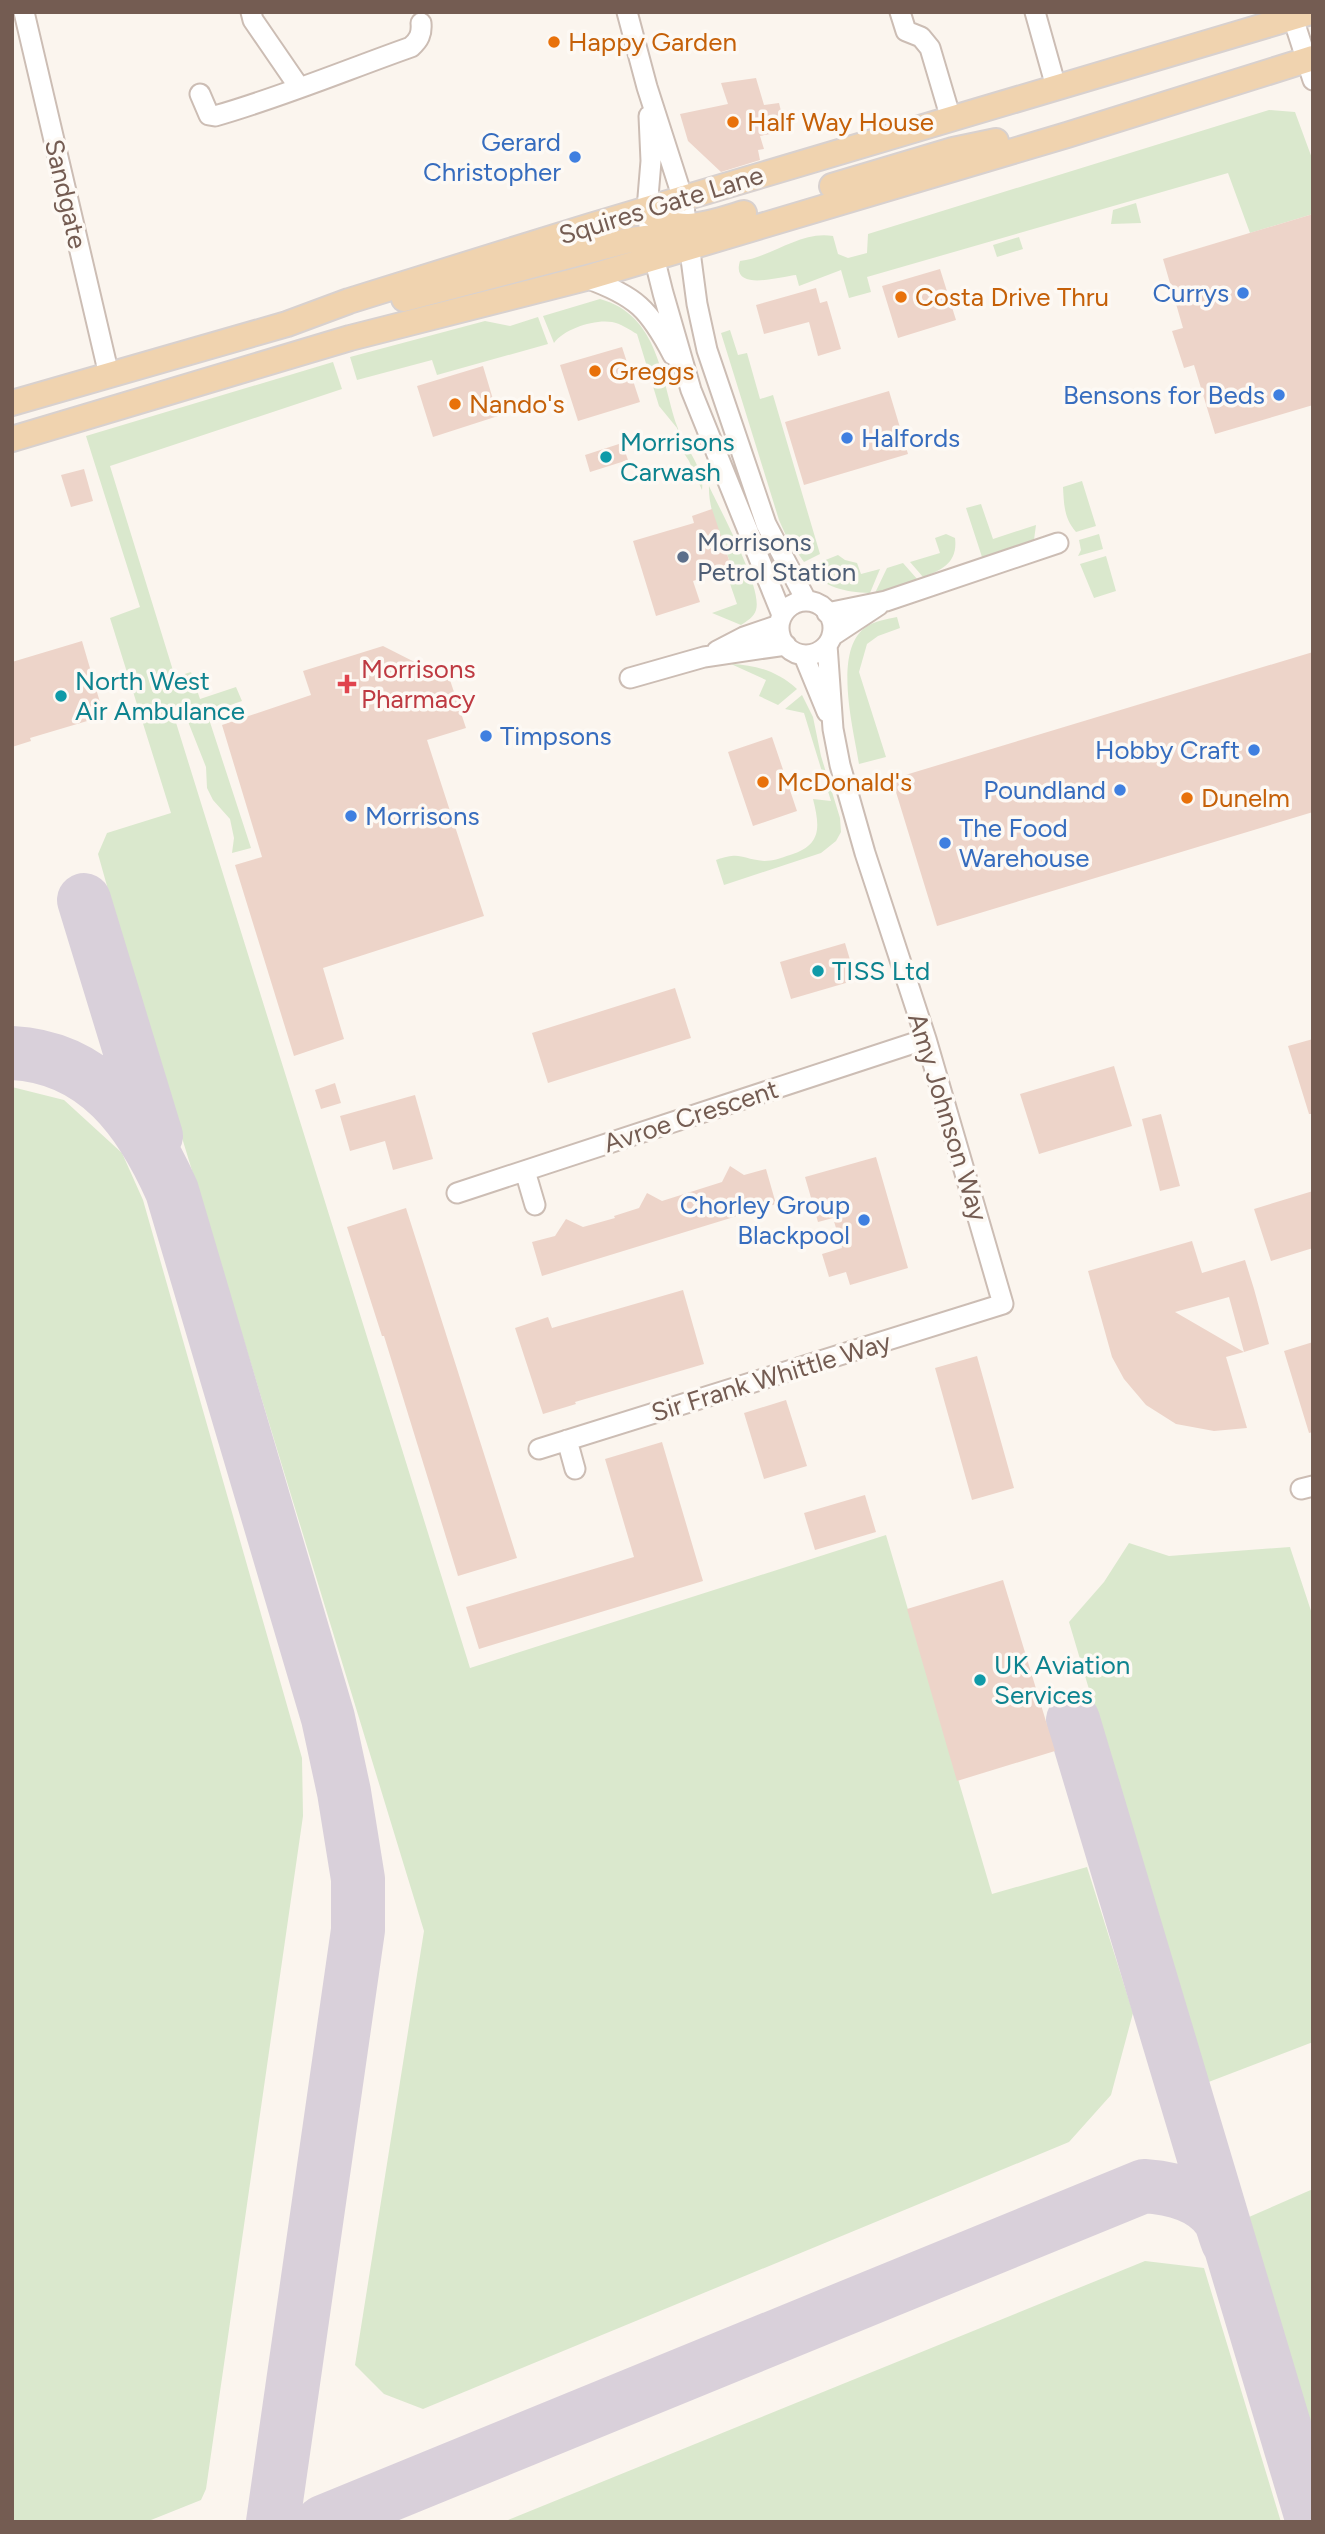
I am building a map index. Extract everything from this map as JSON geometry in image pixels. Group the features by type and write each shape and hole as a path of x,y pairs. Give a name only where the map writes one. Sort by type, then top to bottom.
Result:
{"main road":[{"name":"Squires Gate Lane","path":"12,403 287,324 362,297 647,209 1056,87 1251,21 1302,15"},
{"name":"Squires Gate Lane","path":"12,439 350,338 586,278 652,248 689,237 733,216 953,150 1102,124 1311,66"},
{"path":"647,209 665,224 689,237"},
{"path":"287,324 456,287 630,240 652,248"}],"street":[{"name":"Sandgate","path":"24,12 109,375"},
{"path":"251,12 299,87"},
{"path":"627,12 647,87 683,199 697,304 707,350 766,524 806,600"},
{"path":"900,12 906,31 920,37 930,48 951,119"},
{"path":"1035,12 1056,87"},
{"path":"1302,15 1311,66"},
{"path":"200,94 209,115 215,116 264,102 411,47 418,40 422,30 421,23"},
{"path":"647,87 651,161 647,209 652,248 691,390 780,620 786,646 794,653 804,656 815,654 886,601"},
{"path":"586,278 609,286 643,307 663,337 691,390"},
{"path":"827,612 886,601 1058,543"},
{"path":"704,657 780,620 793,604 806,600 818,604 827,612 831,620 829,641"},
{"name":"Amy Johnson Way","path":"829,641 833,729 840,765 866,856 926,1039 1003,1304"},
{"path":"630,678 704,657 786,646"},
{"name":"Amy Johnson Way","path":"804,656 833,729"},
{"name":"Avroe Crescent","path":"457,1193 926,1039"},
{"path":"525,1171 535,1205"},
{"name":"Sir Frank Whittle Way","path":"539,1449 1003,1304"},
{"path":"567,1440 575,1469"}],"green space":[{"path":"1269,110 1295,112 1313,161 1313,214 1250,233 1228,173 867,277 871,292 849,298 841,270 799,286 796,275 750,280 743,277 739,271 740,261 763,255 797,240 821,235 833,236 838,254 848,258 867,253 868,234"},
{"path":"1136,203 1141,223 1111,224 1113,210"},
{"path":"1019,237 1023,249 997,257 993,245"},
{"path":"600,299 620,307 635,319 646,334 655,351 680,434 700,474 702,490 680,447 677,428 659,406 637,334 605,321 572,329 554,343 543,316"},
{"path":"538,317 548,344 437,375 432,360 357,380 350,357 485,321 510,326"},
{"path":"730,330 738,355 747,353 760,399 773,395 820,554 804,562 787,538 779,520 721,333"},
{"path":"333,362 342,389 110,466 175,677 191,672 200,699 236,687 242,701 207,713 251,848 232,853 234,838 230,819 213,800 207,788 206,767 187,719 173,713 470,1668 886,1535 992,1894 1087,1867 1133,2013 1111,2095 1069,2142 423,2409 384,2394 355,2365 424,1931 129,964 98,854 107,833 171,813 110,618 140,607 86,436"},
{"path":"1082,481 1096,526 1076,532 1067,516 1063,487"},
{"path":"709,486 753,585 756,610 752,617 741,625 712,613 737,604 728,578 714,582 712,575 732,568 714,517"},
{"path":"981,504 993,539 1036,525 1034,540 982,557 966,508"},
{"path":"946,534 955,538 951,559 943,568 923,577 910,562 940,553 935,538"},
{"path":"1099,534 1103,549 1078,556 1081,550 1079,540"},
{"path":"838,555 857,563 861,574 880,569 870,593 835,588 821,580 808,567"},
{"path":"1106,556 1116,591 1094,598 1080,564"},
{"path":"903,563 918,580 875,593 887,568"},
{"path":"897,617 900,628 878,636 867,644 859,672 886,757 859,764 848,692 850,653 856,638 866,627"},
{"path":"731,664 766,670 797,689 778,705 759,696 766,680"},
{"path":"802,695 813,717 821,756 840,818 841,832 836,841 821,853 724,885 716,860 736,856 767,861 800,851 808,846 816,834 817,818 813,799 831,801 804,713 785,709"},
{"path":"12,1087 64,1100 122,1153 143,1200 302,1758 303,1816 206,2489 201,2500 146,2522 12,2522"},
{"path":"1129,1543 1169,1556 1290,1547 1313,1617 1313,2042 1206,2083 1069,1622 1104,1582"},
{"path":"1313,2189 1313,2448 1242,2220"},
{"path":"1145,2261 1204,2268 1281,2522 503,2522"}],"building":[{"name":"Half Way House","path":"756,78 764,105 779,103 786,131 760,136 764,149 758,150 760,160 721,172 688,141 680,114 728,104 721,83"},
{"name":"Currys","path":"1313,214 1313,405 1215,434 1194,365 1184,368 1172,331 1183,328 1163,259"},
{"path":"940,269 956,320 898,338 882,286"},
{"path":"816,288 820,303 827,301 841,349 818,356 809,322 764,334 756,305"},
{"path":"622,347 640,402 578,421 560,365"},
{"path":"483,366 498,416 433,437 417,386"},
{"name":"Halfords","path":"889,391 908,454 804,485 785,422"},
{"name":"Morrisons Carwash","path":"622,443 628,460 590,472 585,455"},
{"path":"84,469 93,501 71,507 61,475"},
{"name":"Morrisons Petrol Station","path":"712,509 732,569 693,581 700,602 656,616 633,541 694,523 692,516"},
{"name":"North West Air Ambulance","path":"82,641 104,716 30,738 31,741 12,747 12,662"},
{"name":"Morrisons","path":"383,646 450,680 466,728 427,740 484,916 323,968 344,1039 294,1056 235,865 262,857 222,725 311,695 303,671"},
{"path":"1313,652 1313,812 937,926 892,779"},
{"name":"McDonald's","path":"772,737 797,811 753,826 728,752"},
{"name":"TISS Ltd","path":"845,943 856,980 791,999 780,962"},
{"path":"675,988 691,1038 548,1083 532,1033"},
{"path":"1313,1039 1313,1114 1309,1114 1288,1046"},
{"path":"1114,1066 1132,1126 1039,1154 1020,1094"},
{"path":"335,1083 341,1103 321,1109 315,1090"},
{"path":"415,1095 433,1159 393,1170 385,1141 350,1151 340,1116"},
{"path":"1161,1114 1180,1186 1160,1191 1142,1119"},
{"name":"Chorley Group Blackpool","path":"876,1157 908,1268 850,1285 846,1272 829,1277 822,1254 842,1248 833,1218 818,1222 805,1177"},
{"path":"730,1166 744,1175 766,1169 776,1204 542,1276 532,1242 555,1236 566,1219 583,1227 615,1218 614,1216 639,1208 647,1193 662,1201 722,1182"},
{"path":"1313,1191 1313,1248 1271,1261 1254,1209"},
{"path":"406,1208 517,1558 458,1576 384,1336 347,1227"},
{"path":"1192,1241 1202,1273 1245,1260 1254,1289 1269,1344 1244,1352 1226,1357 1247,1428 1214,1431 1176,1424 1146,1405 1124,1379 1112,1357 1088,1271","holes":["1229,1297 1244,1352 1175,1312"]},
{"path":"683,1290 704,1364 543,1414 515,1328 548,1317 552,1328"},
{"path":"1313,1342 1313,1432 1309,1433 1284,1351"},
{"path":"977,1356 1014,1488 972,1500 935,1368"},
{"path":"786,1400 807,1466 764,1479 744,1413"},
{"path":"662,1442 703,1581 479,1649 466,1607 634,1557 605,1459"},
{"path":"865,1495 876,1532 815,1550 804,1513"},
{"name":"UK Aviation Services","path":"1003,1580 1055,1751 957,1781 907,1609"}],"taxiway":[{"path":"84,900 156,1136"},
{"path":"12,1053 42,1057 68,1066 112,1097 146,1140 172,1191 328,1718 344,1792 358,1879 358,1930 273,2522"},
{"path":"1073,1720 1313,2522"},
{"path":"323,2522 1144,2186 1176,2191 1205,2204 1220,2220 1228,2242"}],"place":[{"name":"Happy Garden","path":"554,42"},
{"name":"Half Way House","path":"733,122"},
{"name":"Gerard Christopher","path":"575,157"},
{"name":"Currys","path":"1243,293"},
{"name":"Costa Drive Thru","path":"901,297"},
{"name":"Greggs","path":"595,371"},
{"name":"Bensons for Beds","path":"1279,395"},
{"name":"Nando's","path":"455,404"},
{"name":"Halfords","path":"847,438"},
{"name":"Morrisons Carwash","path":"606,457"},
{"name":"Morrisons Petrol Station","path":"683,557"},
{"name":"Morrisons Pharmacy","path":"347,684"},
{"name":"North West Air Ambulance","path":"61,696"},
{"name":"Timpsons","path":"486,736"},
{"name":"Hobby Craft","path":"1254,750"},
{"name":"McDonald's","path":"763,782"},
{"name":"Poundland","path":"1120,790"},
{"name":"Dunelm","path":"1187,798"},
{"name":"Morrisons","path":"351,816"},
{"name":"The Food Warehouse","path":"945,843"},
{"name":"TISS Ltd","path":"818,971"},
{"name":"Chorley Group Blackpool","path":"864,1220"},
{"name":"UK Aviation Services","path":"980,1680"}]}
